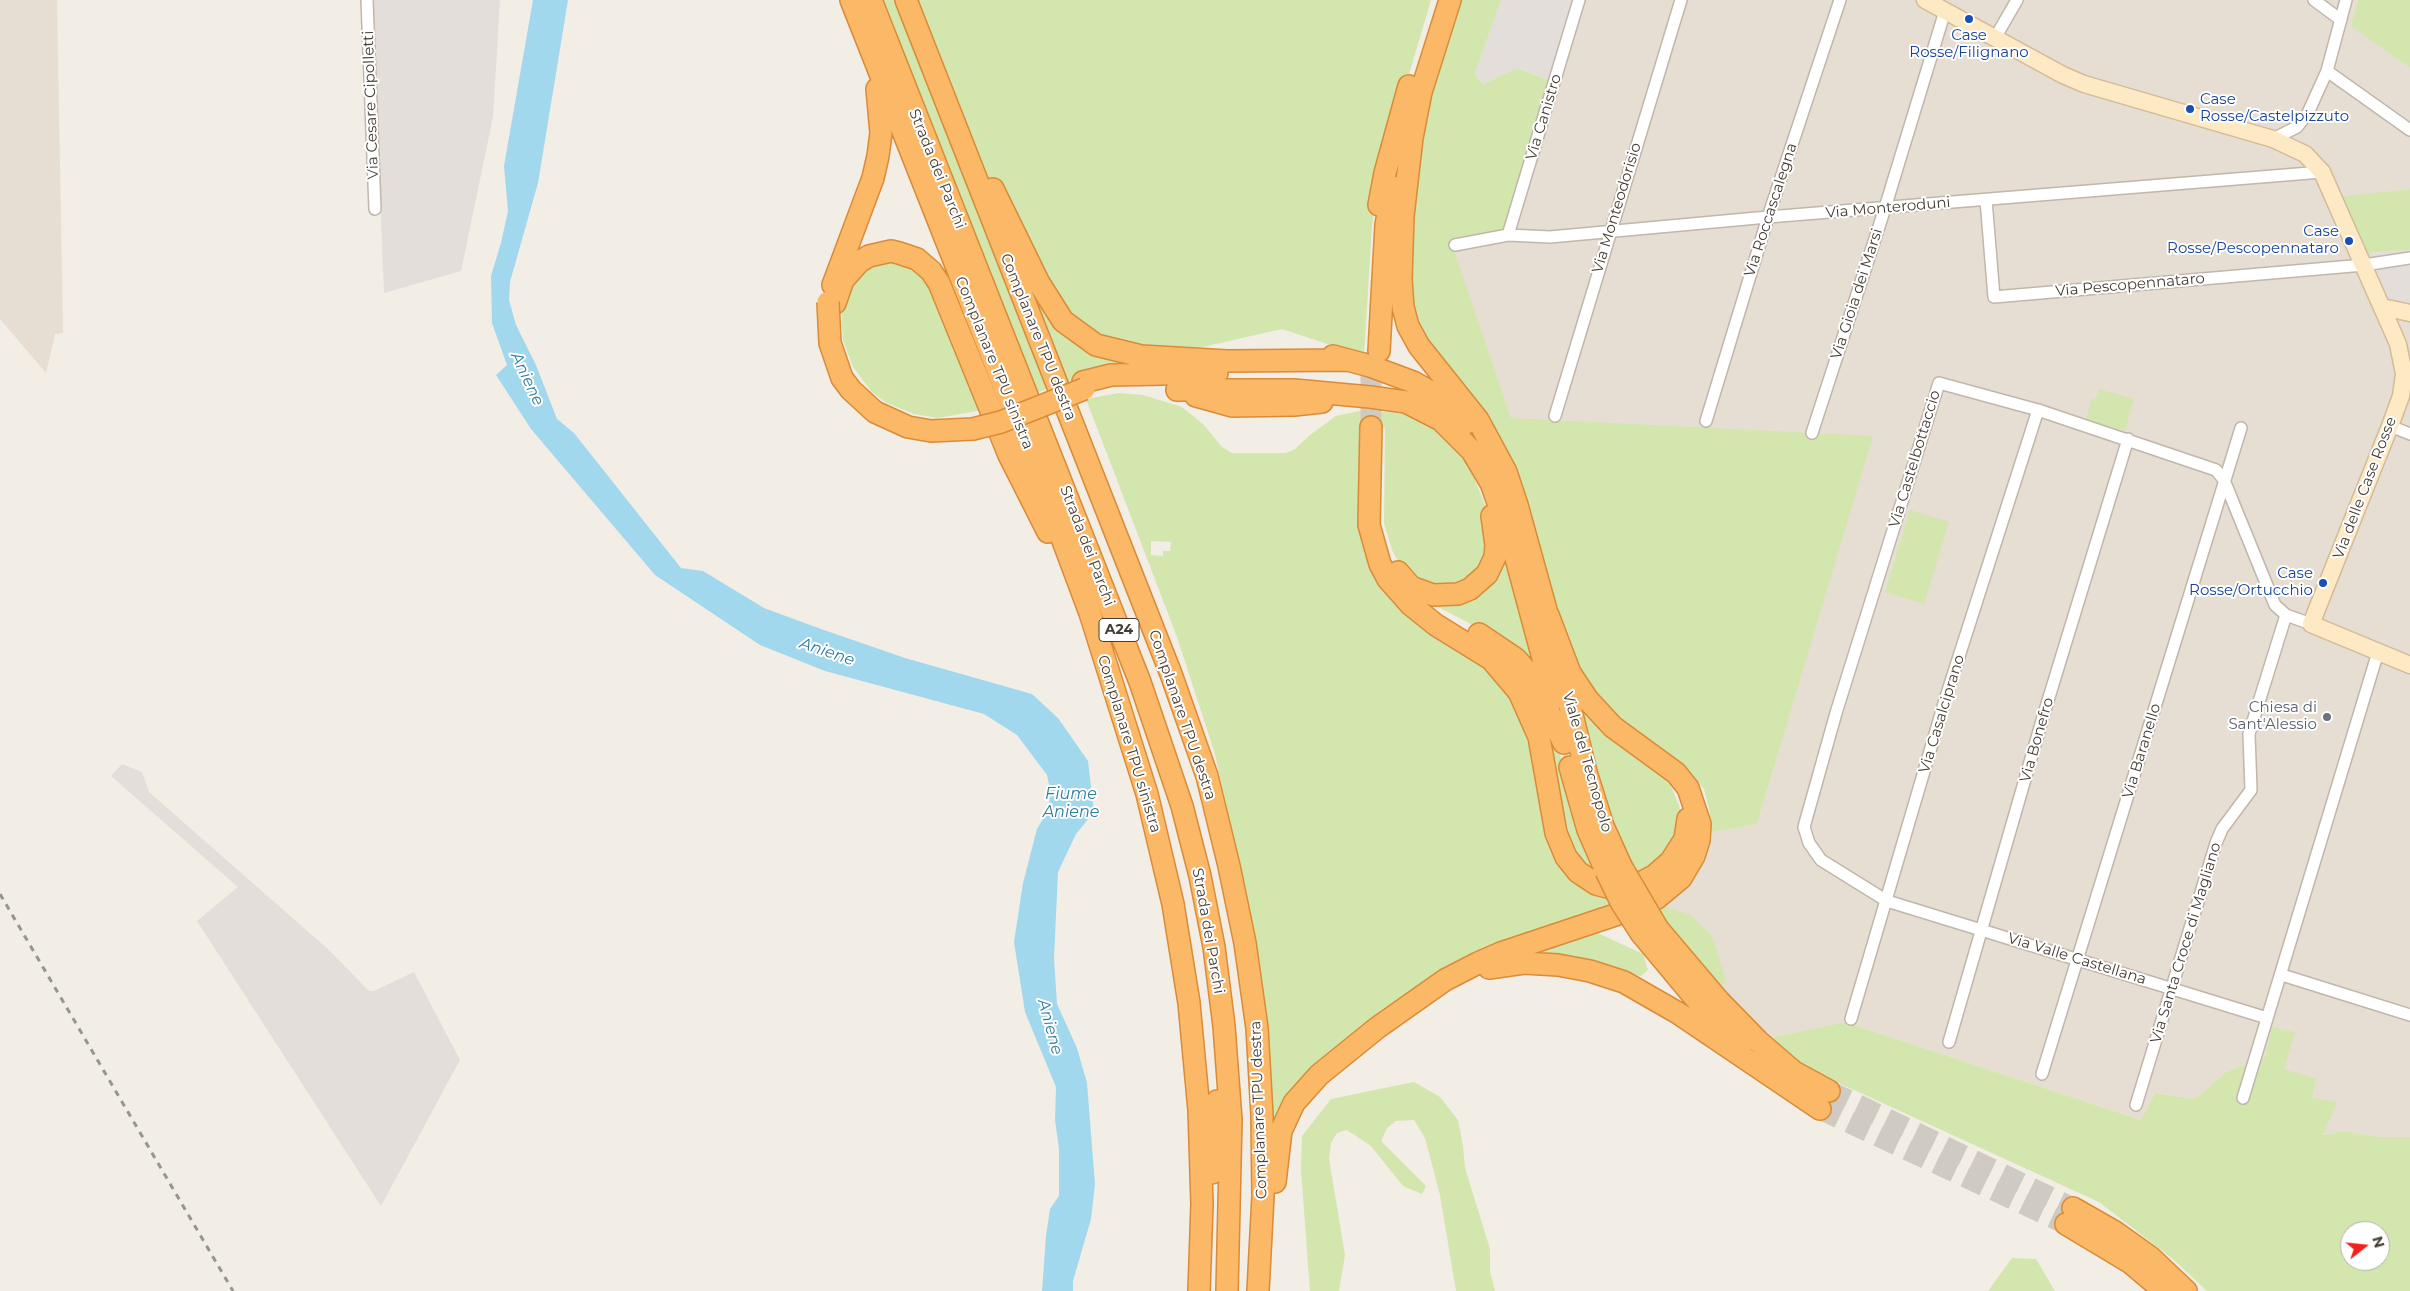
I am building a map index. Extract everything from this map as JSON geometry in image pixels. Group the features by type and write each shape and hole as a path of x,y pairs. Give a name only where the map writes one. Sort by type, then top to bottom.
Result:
{"highway":[{"name":"Strada dei Parchi","path":"885,0 1152,681 1194,802 1212,871 1227,946 1236,1022 1243,1118 1238,1291"},
{"name":"Complanare TPU destra","path":"906,0 1167,665 1207,776 1230,866 1245,942 1257,1028 1262,1115 1263,1196 1258,1291"},
{"path":"1435,0 1385,173 1380,199 1376,227 1375,352 1386,225 1396,173 1450,0"},
{"name":"Strada dei Parchi","path":"859,3 1140,682 1182,806 1200,876 1214,946 1224,1026 1231,1120 1227,1291"},
{"path":"859,3 878,94 881,134 873,178 844,251 827,323 830,343 842,378 851,390 875,412 908,427 931,431 973,429 1001,422 1083,385 1111,375 1141,373 1400,376"},
{"name":"Complanare TPU sinistra","path":"859,3 1090,613 1127,727 1149,803 1173,904 1189,1003 1199,1110 1202,1204 1199,1291"},
{"path":"932,64 1039,283 1063,321 1096,345 1141,356 1227,361 1347,360 1400,376 1426,389 1451,408 1506,472"},
{"path":"1421,92 1412,138 1403,216 1400,280 1403,307 1408,326 1419,346 1478,420 1506,472"},
{"path":"831,302 843,280 859,262 869,256 891,251 899,252 917,259 931,271 939,283 1009,455 1045,526 1112,683"},
{"path":"1083,385 1138,384 1177,390 1232,406 1294,405 1362,396 1406,402 1441,420 1472,452 1491,483 1510,536 1564,743"},
{"path":"1472,452 1495,530 1496,545 1493,563 1482,579 1470,589 1458,594 1433,595 1411,587 1397,571 1382,534 1374,427 1369,525 1380,564 1397,590 1436,625 1491,659 1519,692 1539,737 1560,846 1578,872 1587,880 1607,887 1632,886 1654,876 1672,861 1685,839 1688,813 1684,793 1676,773"},
{"name":"Viale del Tecnopolo","path":"1506,472 1518,505 1548,615 1586,772 1603,826 1613,868"},
{"path":"1397,590 1431,610 1470,628 1516,659 1536,684 1564,743"},
{"path":"1266,1291 1276,1161 1281,1131 1294,1103 1319,1075 1377,1028 1445,980 1501,953 1639,907 1674,885 1686,871 1694,856 1700,832 1694,801 1688,788 1676,773 1614,726 1588,700 1570,673 1548,615"},
{"name":"Viale del Tecnopolo","path":"1564,743 1588,830 1650,931 1706,1011 1786,1088 1824,1100 1758,1041 1650,931"},
{"path":"1199,1291 1217,1111 1217,1035 1211,981 1214,946"},
{"path":"1445,980 1486,969 1524,963 1558,965 1590,971 1624,982 1656,999 1786,1088"},
{"path":"2164,1291 2132,1263 2069,1216 2115,1232 2150,1257 2186,1291"}],"street":[{"name":"Via Cesare Cipolletti","path":"367,0 375,210"},
{"name":"Via Canistro","path":"1508,235 1579,0"},
{"name":"Via Monteodorisio","path":"1555,416 1681,0"},
{"name":"Via Roccascalegna","path":"1706,421 1768,217 1840,0"},
{"name":"Via delle Case Rosse","path":"1925,0 2084,84 2273,138 2305,154 2322,172 2398,344 2404,368 2403,386 2390,426 2311,624"},
{"path":"1995,38 2017,0"},
{"path":"2314,0 2341,20"},
{"path":"2273,138 2294,129 2302,121 2327,71 2346,0"},
{"name":"Via Gioia dei Marsi","path":"1812,434 1885,208 1945,10"},
{"path":"2327,71 2410,130"},
{"name":"Via Monteroduni","path":"1455,245 1508,235 1550,237 1768,217 2322,172"},
{"name":"Via Pescopennataro","path":"1986,200 1994,297 2364,265"},
{"path":"2364,265 2410,258"},
{"path":"2382,307 2410,313"},
{"name":"Via Castelbottaccio","path":"1887,901 1821,860 1806,838 1804,827 1806,812 1939,383 2038,410 2128,439 2214,469 2224,480"},
{"name":"Via Casalciprano","path":"1851,1019 1946,700 2038,410"},
{"path":"2390,426 2410,434"},
{"name":"Via Baranello","path":"2042,1074 2241,428"},
{"name":"Via Bonefro","path":"1949,1042 1983,930 2043,717 2128,439"},
{"path":"2224,480 2275,605 2286,615 2410,665"},
{"name":"Via Santa Croce di Magliano","path":"2136,1105 2221,831 2251,790 2249,734 2286,615"},
{"path":"2243,1098 2282,975 2378,652"},
{"name":"Via Valle Castellana","path":"1887,901 2267,1018"},
{"path":"2282,975 2410,1015"}],"shaded area":[{"path":"0,0 57,0 63,333 55,334 46,373 0,319"},
{"path":"372,0 500,0 493,117 461,271 384,293"},
{"path":"1501,0 1574,0 1548,80 1517,68 1483,84 1475,72"},
{"path":"1574,0 2358,0 2352,26 2410,68 2410,189 2339,198 2387,298 2410,307 2410,1137 2380,1137 2343,1131 2322,1135 2312,1098 2284,1069 2272,1027 2265,1057 2226,1072 2195,1099 2155,1093 2141,1120 1845,1022 1769,1038 1718,986 1727,983 1712,940 1661,905 1708,833 1757,824 1831,574 1762,432 1511,419 1450,240 1503,231"},
{"path":"2410,250 2410,306 2387,298 2366,253"},
{"path":"122,764 142,772 149,792 329,950 369,991 374,991 414,972 460,1060 381,1206 197,921 238,887 111,776"}],"green space":[{"path":"843,0 1431,0 1380,172 1372,226 1364,356 1282,329 1096,371 1003,405"},
{"path":"1459,0 1501,0 1475,73 1483,84 1517,68 1548,80 1503,232 1451,241 1511,418 1873,436 1757,824 1708,833 1710,813 1704,789 1687,770 1611,713 1596,697 1570,653 1522,483 1496,433 1490,416 1427,344 1410,305 1414,156 1435,67"},
{"path":"2358,0 2410,0 2410,68 2351,26"},
{"path":"2410,189 2410,250 2366,253 2338,197"},
{"path":"894,257 922,270 982,410 938,418 914,414 887,403 872,392 853,367 843,340 841,307 852,280 878,259"},
{"path":"2099,389 2134,399 2125,431 2086,420 2092,398 2096,399"},
{"path":"1119,393 1143,395 1182,407 1203,424 1222,447 1232,453 1286,453 1295,449 1310,435 1336,416 1364,410 1406,414 1426,422 1448,437 1471,470 1489,515 1491,546 1472,580 1433,591 1401,567 1392,550 1384,523 1385,428 1365,426 1367,552 1489,666 1525,714 1550,829 1609,894 1618,909 1467,960 1324,1061 1272,1134 1253,942 1240,868 1215,754 1177,637 1086,399","holes":["1151,541 1171,542 1170,551 1163,551 1163,556 1151,555"]},
{"path":"1910,510 1949,522 1924,604 1885,592"},
{"path":"1506,559 1540,674 1501,640 1427,601"},
{"path":"1475,637 1554,733 1579,819 1600,877 1590,872 1569,846 1550,752"},
{"path":"1576,695 1663,776 1671,786 1680,808 1678,842 1638,879 1623,853 1602,793"},
{"path":"1661,905 1691,915 1712,936 1727,983 1718,986 1669,926 1659,911"},
{"path":"1589,929 1643,954 1648,970 1641,976 1632,975 1520,950"},
{"path":"1845,1022 2141,1120 2155,1093 2195,1099 2226,1072 2265,1057 2272,1027 2295,1032 2284,1069 2316,1079 2312,1098 2337,1102 2323,1135 2343,1131 2380,1137 2410,1137 2410,1291 2207,1291 2173,1259 2099,1202 1808,1069 1769,1038"},
{"path":"1414,1082 1440,1097 1458,1120 1465,1168 1490,1249 1490,1271 1495,1291 1456,1291 1440,1195 1425,1138 1414,1120 1396,1121 1387,1128 1381,1141 1426,1186 1422,1194 1403,1186 1371,1146 1347,1130 1337,1133 1331,1143 1329,1159 1345,1255 1339,1291 1310,1291 1301,1170 1302,1136 1331,1099"},
{"path":"2012,1258 2036,1259 2055,1291 1988,1291"}],"water":[{"name":"Fiume Aniene","path":"533,0 568,0 538,183 510,282 509,300 516,325 536,365 557,419 574,433 681,568 703,571 764,608 821,629 905,658 1032,694 1058,718 1088,761 1094,812 1076,834 1058,872 1054,958 1057,1004 1077,1048 1087,1083 1095,1184 1091,1219 1073,1281 1073,1291 1042,1291 1050,1209 1059,1196 1059,1149 1055,1120 1056,1087 1025,1012 1014,942 1023,883 1037,829 1049,809 1050,789 1047,775 1017,735 984,714 825,671 760,645 655,575 531,429 496,375 507,365 492,323 491,276 508,211 504,166"}],"tunnel":[{"path":"1371,352 1371,427"},
{"path":"1829,1091 2073,1208"},
{"path":"1820,1109 2066,1224"}],"railway":[{"path":"0,894 233,1291"}],"place":[{"name":"Case Rosse/Filignano","path":"1969,19"},
{"name":"Case Rosse/Castelpizzuto","path":"2190,109"},
{"name":"Case Rosse/Pescopennataro","path":"2349,241"},
{"name":"Case Rosse/Ortucchio","path":"2323,583"},
{"name":"Chiesa di Sant'Alessio","path":"2327,717"}],"water label":[{"name":"Aniene","path":"527,379"},
{"name":"Aniene","path":"827,652"},
{"name":"Aniene","path":"1050,1027"}]}
